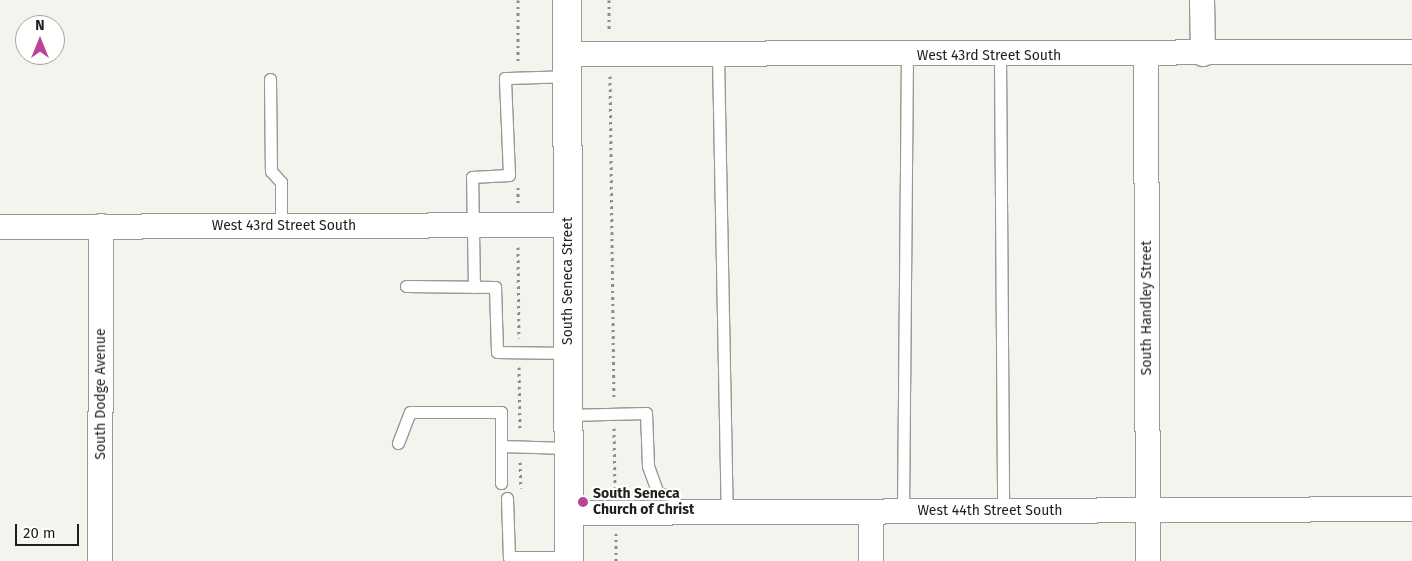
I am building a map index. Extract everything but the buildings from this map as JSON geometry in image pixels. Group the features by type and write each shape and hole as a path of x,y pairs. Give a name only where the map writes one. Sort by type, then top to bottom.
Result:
{"street":[{"name":"South Seneca Street","path":"567,0 569,559"},
{"path":"1202,0 1202,54"},
{"name":"West 43rd Street South","path":"567,65 610,56 1000,56 1412,52"},
{"name":"South Handley Street","path":"1146,55 1148,561"},
{"name":"West 43rd Street South","path":"0,227 567,225"},
{"name":"South Dodge Avenue","path":"100,561 101,226"},
{"name":"West 44th Street South","path":"568,513 1412,509"},
{"path":"871,512 871,561"}],"lane":[{"path":"718,56 727,513"},
{"path":"903,512 907,56"},
{"path":"1000,56 1003,511"},
{"path":"474,287 472,177 509,176 505,78 518,77 567,65"},
{"path":"270,79 271,171 281,182 281,226"},
{"path":"406,286 495,287 497,352 568,353"},
{"path":"398,443 410,412 501,412 501,483"},
{"path":"568,414 646,414 648,466 658,494 674,495 674,512"},
{"path":"501,446 568,448"},
{"path":"507,498 509,557 569,559"}],"path":[{"path":"518,0 518,77"},
{"path":"609,0 616,561"},
{"path":"518,179 521,493"}],"place":[{"name":"South Seneca Church of Christ","path":"583,502"}]}
